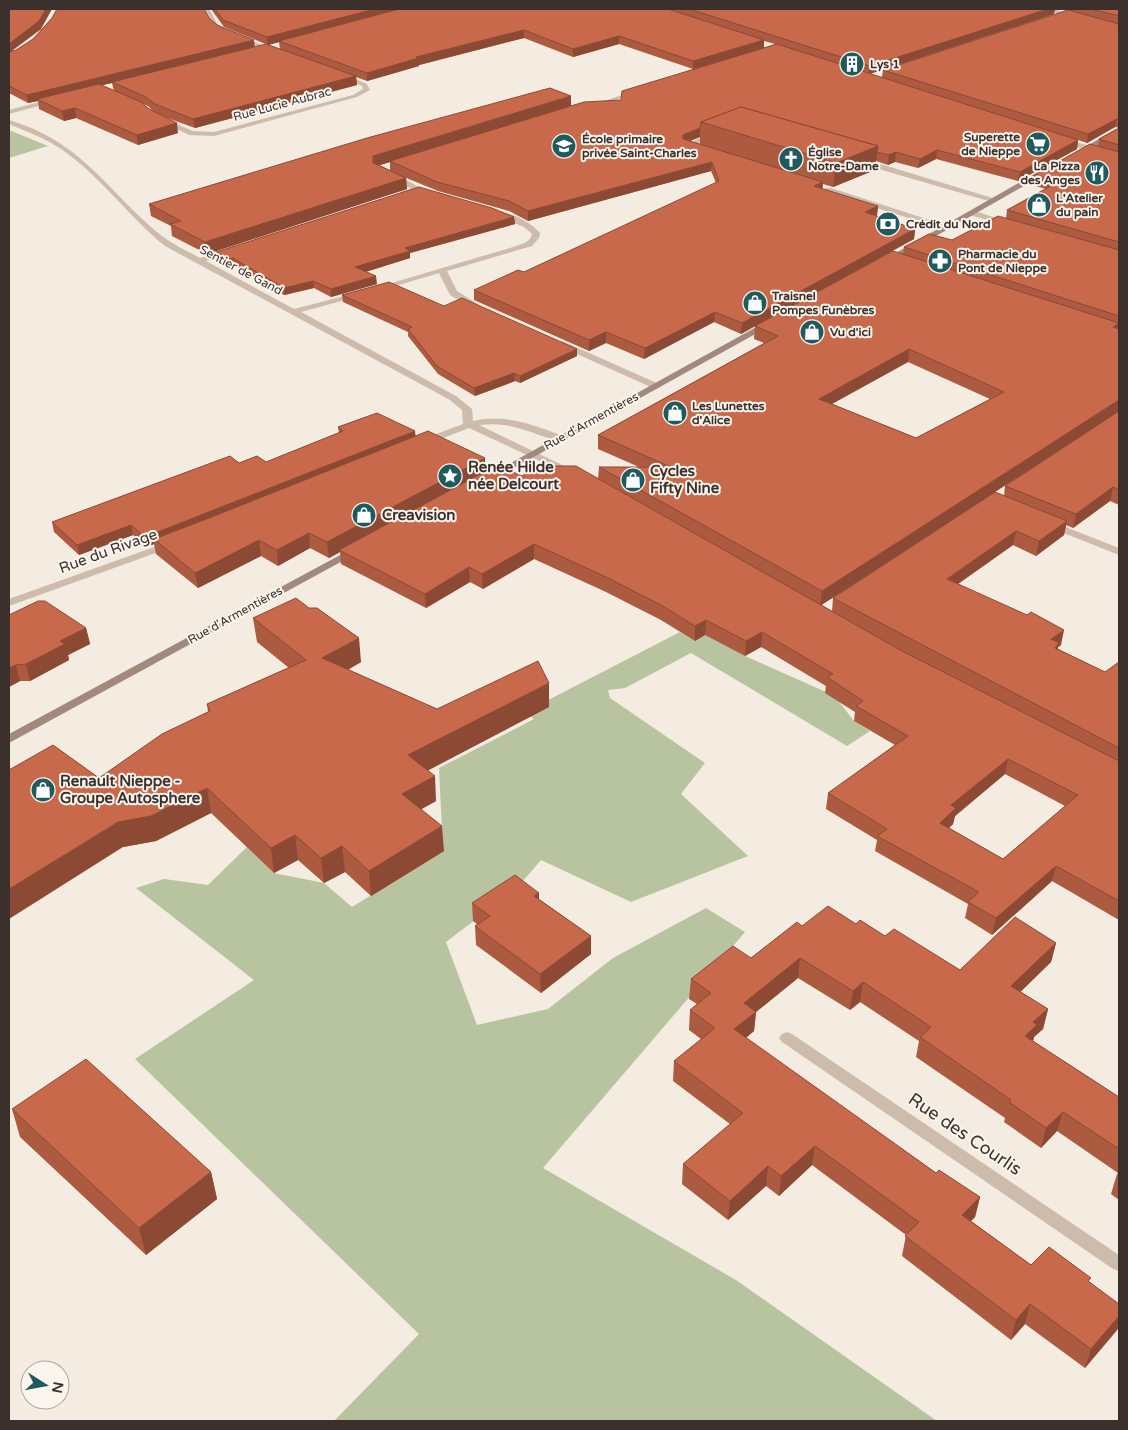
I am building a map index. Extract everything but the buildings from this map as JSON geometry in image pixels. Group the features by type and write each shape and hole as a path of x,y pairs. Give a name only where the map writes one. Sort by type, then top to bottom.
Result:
{"main road":[{"path":"1069,158 1119,131"},
{"path":"875,267 1051,168"},
{"name":"Rue d'Armentières","path":"482,481 779,317"},
{"name":"Rue d'Armentières","path":"9,739 363,546"}],"street":[{"path":"206,9 214,24 221,30 286,56"},
{"path":"1048,9 1084,19"},
{"path":"1049,20 1067,14"},
{"path":"250,53 285,44"},
{"name":"Rue Lucie Aubrac","path":"153,116 187,132 214,134 359,95 366,90 367,86 363,83 336,74"},
{"path":"585,108 640,91"},
{"path":"9,112 64,98"},
{"name":"Sentier de Gand","path":"9,122 65,149 150,232 198,261 459,402 468,413 468,424"},
{"path":"709,154 688,146 724,131"},
{"path":"1051,137 1087,148"},
{"path":"851,158 995,200"},
{"path":"386,174 422,190 399,195"},
{"path":"821,188 947,226"},
{"path":"292,312 523,247 535,238 536,232 531,228 494,212"},
{"path":"972,213 1019,227"},
{"path":"198,261 244,246"},
{"path":"891,258 905,262"},
{"path":"442,270 453,293 483,309"},
{"path":"555,341 656,386"},
{"path":"415,446 468,424 491,419 509,420 533,427 559,438"},
{"path":"468,424 585,480"},
{"path":"1041,521 1119,552"},
{"name":"Rue du Rivage","path":"9,603 184,539"},
{"name":"Rue des Courlis","path":"787,1038 1119,1264"}],"green space":[{"path":"9,130 48,146 9,158"},
{"path":"680,632 695,641 706,635 745,656 826,692 836,698 854,721 870,731 847,746 691,653 625,688 608,690 610,698 705,763 681,794 748,856 631,902 541,860 517,888 446,942 477,1025 548,1009 613,958 706,908 745,932 543,1168 736,1280 937,1421 334,1421 419,1334 135,1059 254,980 136,888 164,879 208,885 247,847 274,873 324,883 352,907 443,851 439,768 534,719 525,712"}],"place":[{"name":"Lys 1","path":"852,64"},
{"name":"Superette de Nieppe","path":"1038,144"},
{"name":"École primaire privée Saint-Charles","path":"564,146"},
{"name":"Église Notre-Dame","path":"791,159"},
{"name":"La Pizza des Anges","path":"1097,173"},
{"name":"L'Atelier du pain","path":"1039,205"},
{"name":"Crédit du Nord","path":"888,224"},
{"name":"Pharmacie du Pont de Nieppe","path":"940,261"},
{"name":"Traisnel Pompes Funèbres","path":"755,303"},
{"name":"Vu d'ici","path":"812,332"},
{"name":"Les Lunettes d'Alice","path":"675,413"},
{"name":"Renée Hilde née Delcourt","path":"450,476"},
{"name":"Cycles Fifty Nine","path":"633,480"},
{"name":"Creavision","path":"364,515"},
{"name":"Renault Nieppe - Groupe Autosphere","path":"43,790"}]}
